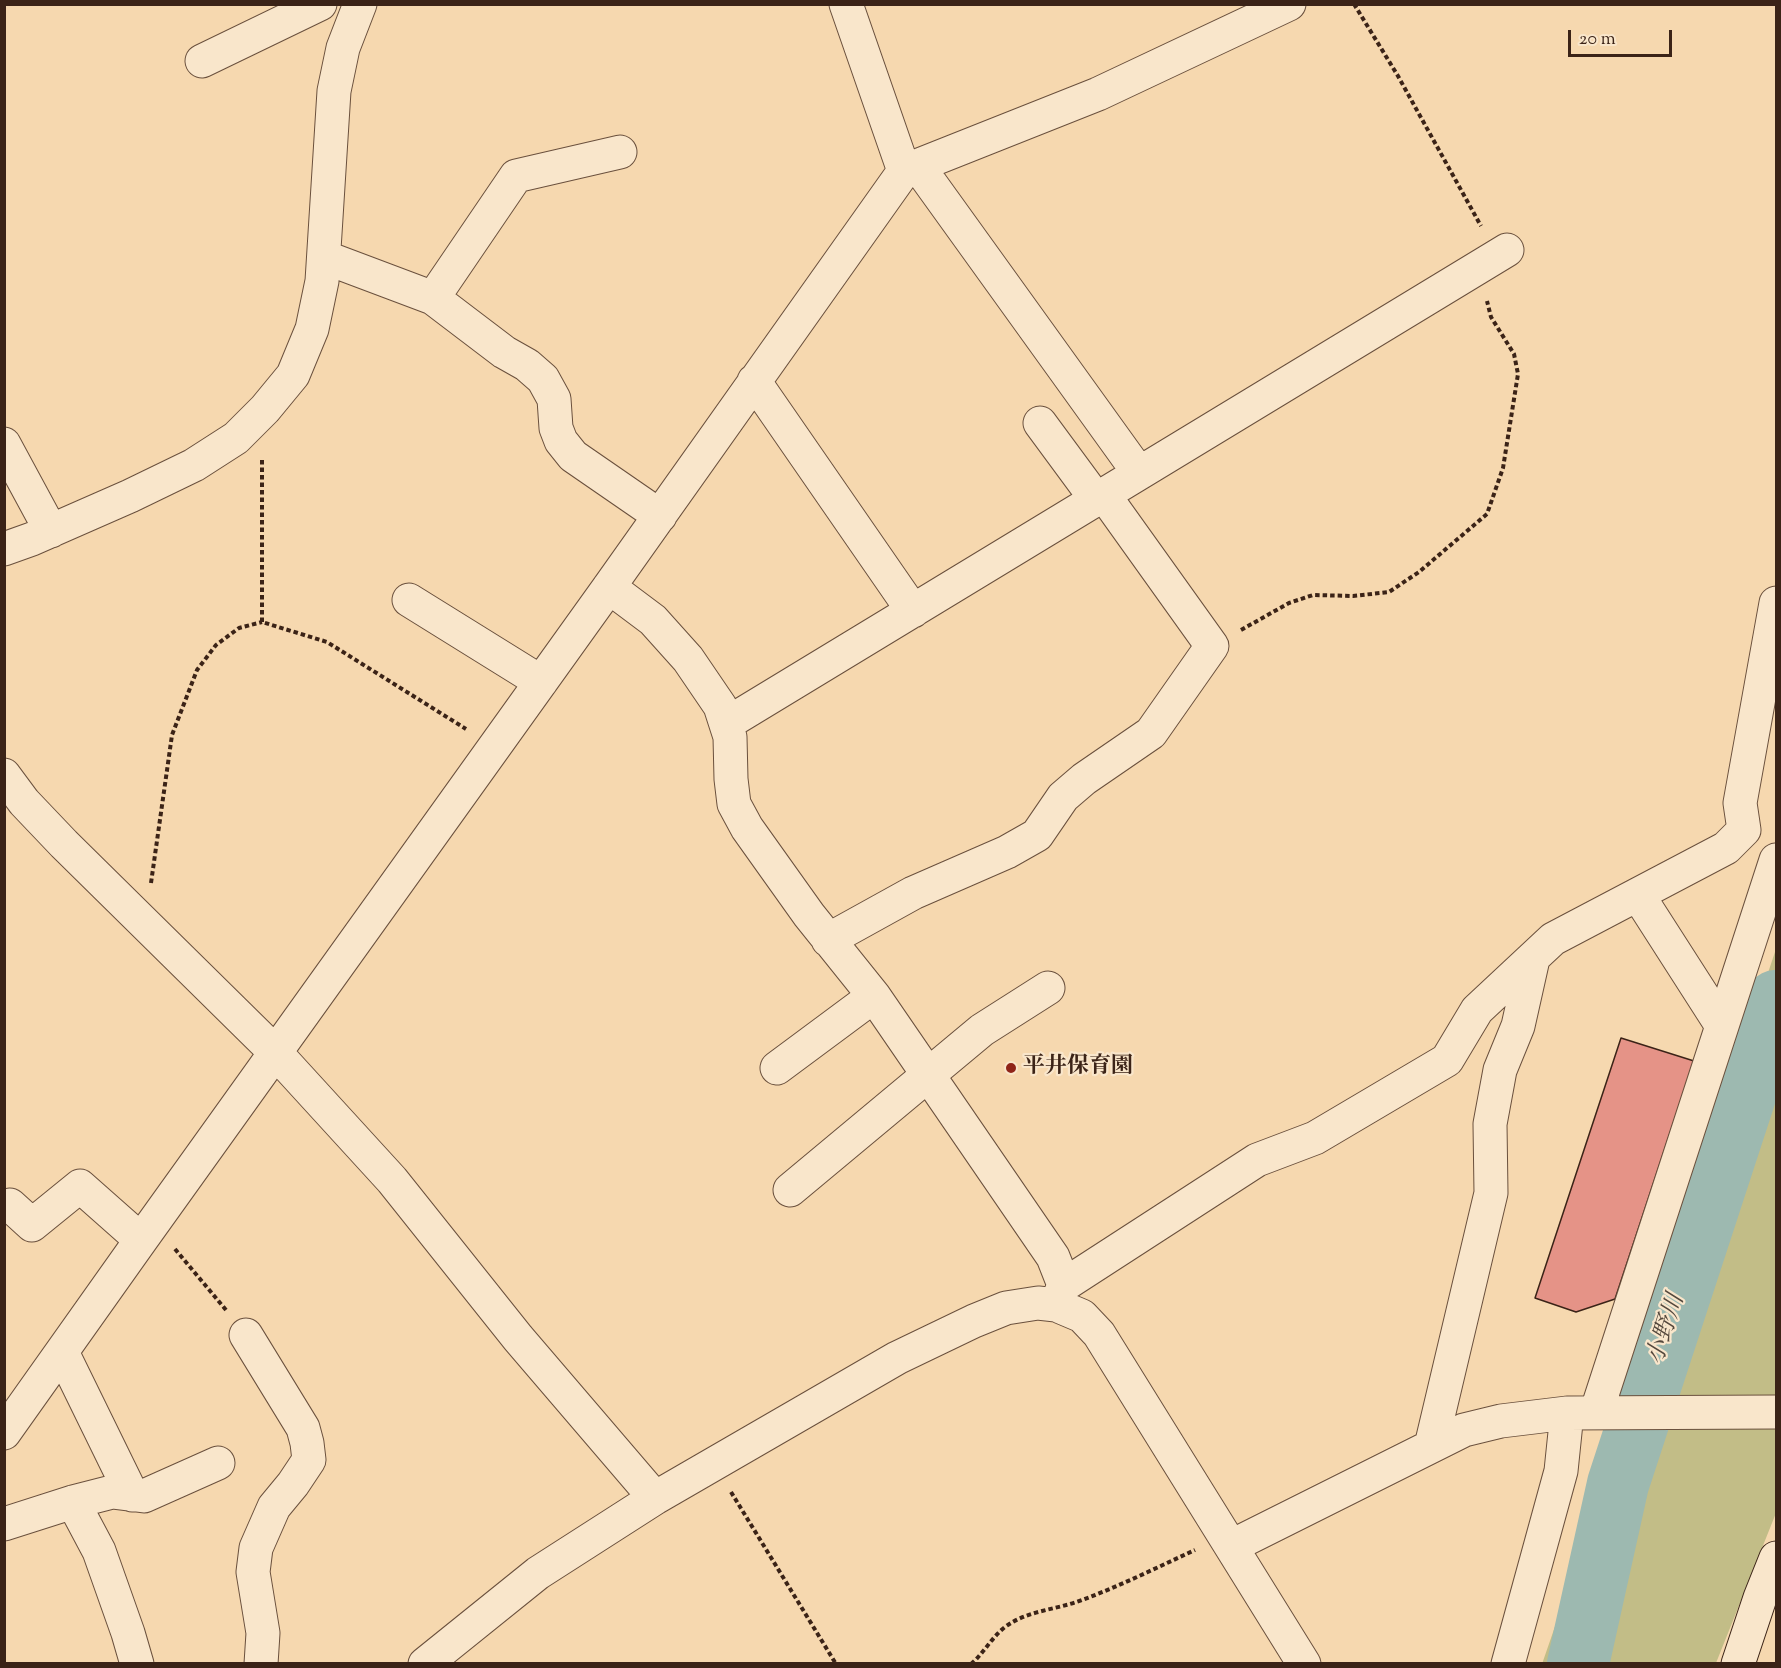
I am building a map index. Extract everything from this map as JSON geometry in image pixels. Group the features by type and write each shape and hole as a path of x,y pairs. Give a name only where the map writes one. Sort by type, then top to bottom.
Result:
{"street":[{"path":"202,61 320,4"},
{"path":"4,549 51,531 194,465 236,438 293,375 312,329 322,281 334,91 343,48 360,4"},
{"path":"846,4 911,168 1139,473"},
{"path":"4,1433 660,516 754,381 911,168 1098,94 1289,4"},
{"path":"433,298 516,176 620,153"},
{"path":"324,257 433,298 504,352 527,364 543,379 554,399 556,428 561,441 573,456 660,516"},
{"path":"726,724 1496,257"},
{"path":"754,381 913,611"},
{"path":"828,940 913,893 1007,852 1037,835 1063,797 1151,733 1212,646 1100,497 1040,423"},
{"path":"4,444 51,531"},
{"path":"609,587 653,620 688,659 720,706 730,737 734,804 747,828 828,940 874,996 1053,1257 1060,1295 1099,1335 1304,1664"},
{"path":"409,600 541,682"},
{"path":"1744,831 1740,803 1776,603"},
{"path":"4,775 24,802 64,844 275,1052 392,1179 518,1338 655,1498"},
{"path":"424,1664 538,1573 714,1463 897,1358 1006,1308 1038,1303 1060,1295 1257,1160 1315,1138 1447,1060 1477,1010 1553,939 1726,848 1744,831 1764,830 1776,846"},
{"path":"1508,1664 1561,1471 1591,1413 1776,860"},
{"path":"1638,895 1722,1026"},
{"path":"1431,1446 1491,1193 1490,1124 1500,1070 1518,1026 1533,959"},
{"path":"790,1190 982,1030 1048,988"},
{"path":"777,1068 874,996"},
{"path":"10,1205 32,1225 80,1186 147,1232"},
{"path":"246,1335 303,1428 309,1460 274,1508 256,1548 253,1572 263,1633 261,1664"},
{"path":"62,1352 132,1495"},
{"path":"1229,1542 1464,1430 1501,1421 1591,1413 1776,1412"},
{"path":"4,1524 112,1492 144,1496 218,1463"},
{"path":"73,1502 99,1551 137,1664"},
{"path":"1738,1664 1768,1602 1776,1558"}],"path":[{"path":"1212,646 1289,603 1312,595 1353,596 1389,592 1419,572 1487,514 1503,468 1518,374 1514,354 1491,317 1482,274 1496,257 1486,241 1480,222 1398,76 1354,4"},
{"path":"258,416 262,441 262,622"},
{"path":"144,924 172,735 197,670 216,645 238,628 262,622 327,642 495,746"},
{"path":"147,1232 246,1335"},
{"path":"714,1463 836,1664"},
{"path":"971,1664 1005,1626 1030,1613 1080,1601 1229,1542"}],"shaded area":[{"path":"1776,949 1776,1513 1716,1663 1542,1664 1622,1433 1709,1148"}],"building":[{"path":"1621,1038 1694,1061 1615,1299 1576,1312 1535,1298"}],"waterway":[{"name":"小野川","path":"1578,1664 1618,1484 1776,1001"}],"place":[{"name":"平井保育園","path":"1011,1068"}]}
